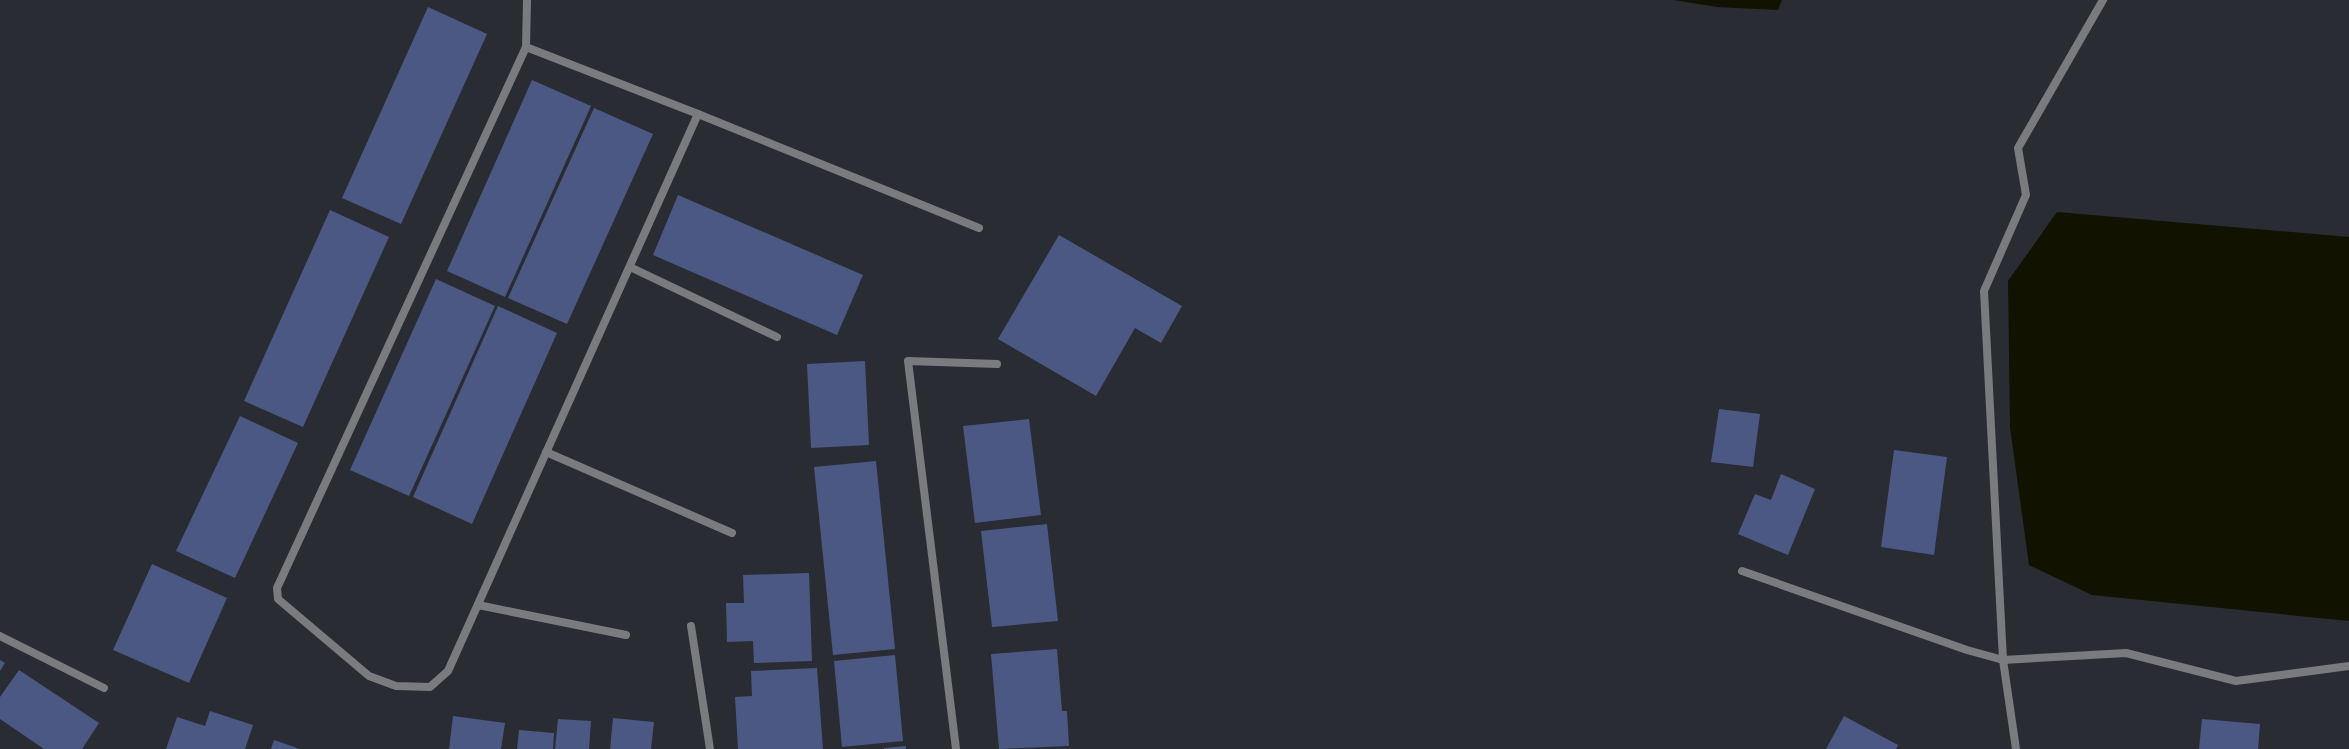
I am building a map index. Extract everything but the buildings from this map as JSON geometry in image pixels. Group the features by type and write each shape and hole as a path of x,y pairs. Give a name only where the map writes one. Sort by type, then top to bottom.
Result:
{"street":[{"path":"527,0 526,47 277,588 278,599 370,676 396,686 430,687 440,680 448,671 698,114"},
{"path":"2016,749 2003,660 1984,291 2026,195 2018,148 2103,0"},
{"path":"526,47 698,114 979,228"},
{"path":"630,267 777,337"},
{"path":"956,749 908,361 997,364"},
{"path":"546,452 732,534"},
{"path":"1742,571 1966,650 2003,660 2126,653 2236,681 2349,666"},
{"path":"478,605 626,635"},
{"path":"691,626 710,749"},
{"path":"0,636 104,688"}],"shaded area":[{"path":"1674,0 1782,0 1778,10 1717,7"},
{"path":"2057,212 2349,237 2349,621 2092,595 2029,565 2010,427 2008,281"}]}
